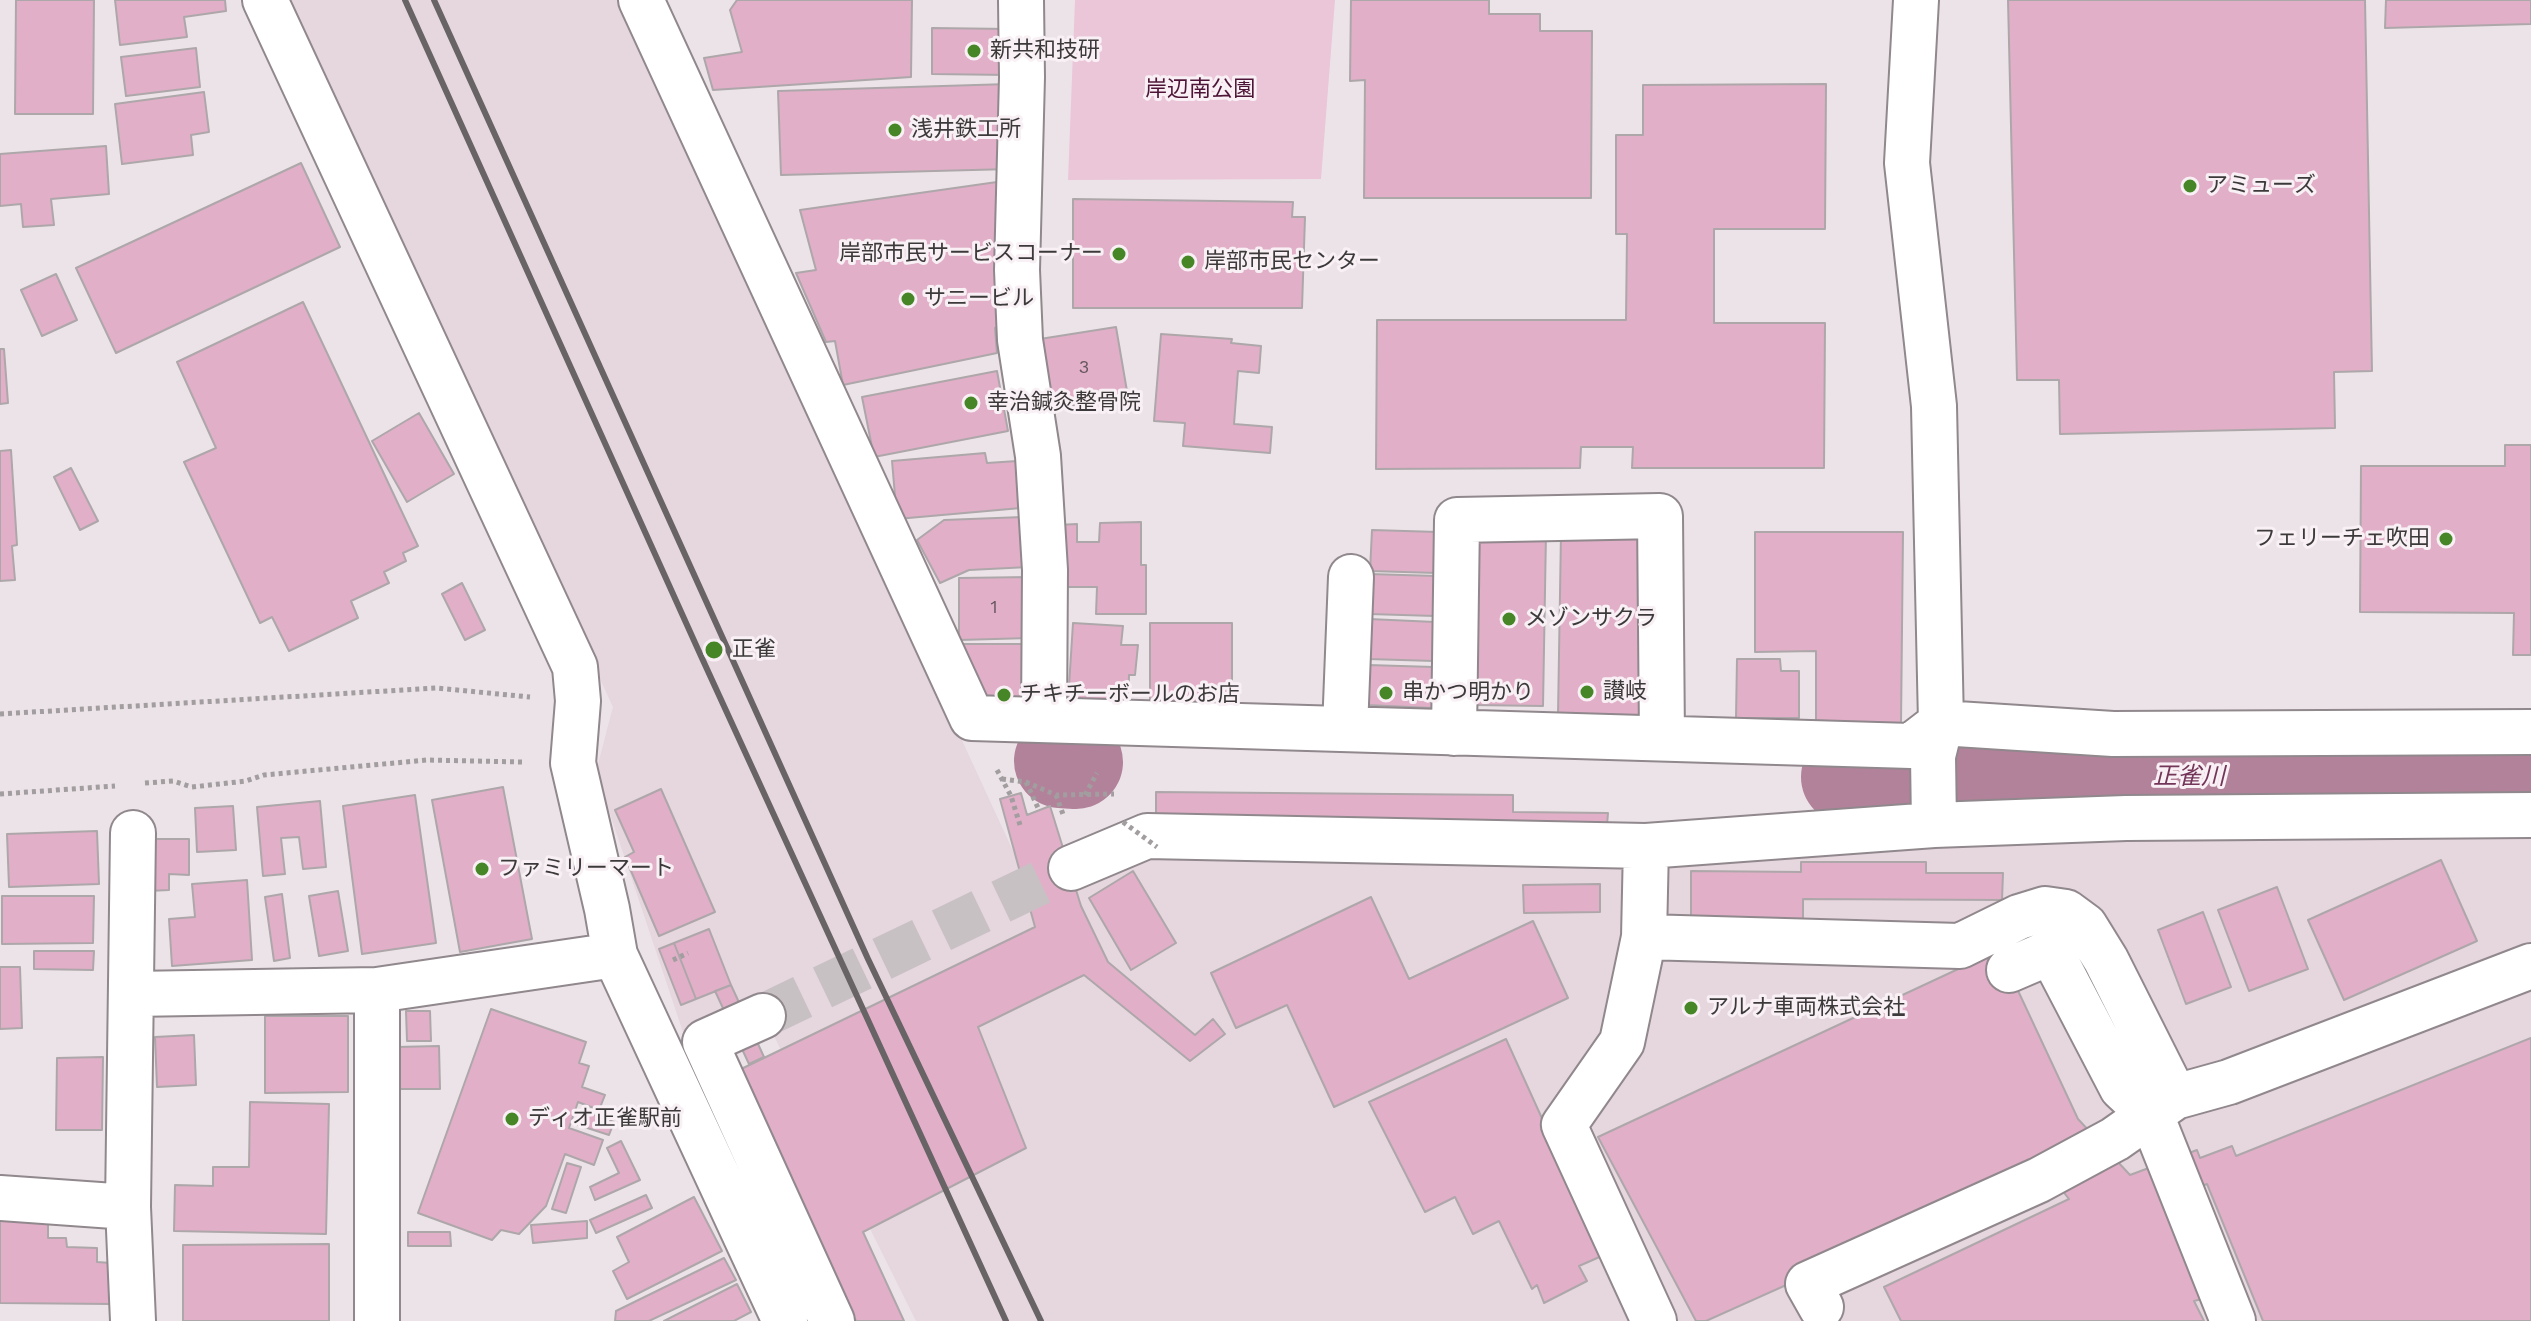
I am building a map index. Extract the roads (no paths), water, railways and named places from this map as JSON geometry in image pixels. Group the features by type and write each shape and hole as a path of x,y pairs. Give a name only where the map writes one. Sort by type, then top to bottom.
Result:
{"street":[{"path":"265,0 575,667 578,701 573,763 615,955 785,1321"},
{"path":"641,0 972,718 1911,746 1937,740 2113,734 2531,732"},
{"path":"1021,0 1017,270 1020,340 1040,484 1045,570 1044,720"},
{"path":"1916,0 1907,163 1934,406 1937,740 1933,813"},
{"path":"1454,733 1457,520 1660,516 1662,738"},
{"path":"1345,729 1351,577"},
{"path":"1069,847 1147,836 1646,846 1933,813 2126,818 2531,815"},
{"path":"133,833 128,1207 133,1321"},
{"path":"1646,846 1644,937 1622,1042 1564,1125 1654,1321"},
{"path":"1644,937 1960,946 2019,917 2045,909 2066,912 2085,926 2106,960 2149,1100 2233,1321"},
{"path":"2009,970 2051,952 2149,1100"},
{"path":"132,994 377,990 615,955"},
{"path":"1813,1316 1808,1284 2039,1180 2115,1139 2149,1100 2229,1082 2531,966"},
{"path":"377,990 377,1321"},
{"path":"763,1016 705,1042 832,1321"},
{"path":"0,1198 128,1207"}],"waterway":[{"name":"正雀川","path":"1061,761 1076,762"},
{"name":"正雀川","path":"1848,777 2531,777"}],"tunnel":[{"path":"763,1016 1071,868"}],"railway":[{"path":"405,0 1006,1321"},
{"path":"434,0 868,959 1041,1321"}],"place":[{"name":"新共和技研","path":"974,51"},
{"name":"浅井鉄工所","path":"895,130"},
{"name":"アミューズ","path":"2190,186"},
{"name":"岸部市民サービスコーナー","path":"1119,254"},
{"name":"岸部市民センター","path":"1188,262"},
{"name":"サニービル","path":"908,299"},
{"name":"幸治鍼灸整骨院","path":"971,403"},
{"name":"フェリーチェ吹田","path":"2446,539"},
{"name":"メゾンサクラ","path":"1509,619"},
{"name":"正雀","path":"714,650"},
{"name":"讃岐","path":"1587,692"},
{"name":"串かつ明かり","path":"1386,693"},
{"name":"チキチーボールのお店","path":"1004,695"},
{"name":"ファミリーマート","path":"482,869"},
{"name":"アルナ車両株式会社","path":"1691,1008"},
{"name":"ディオ正雀駅前","path":"512,1119"}],"park label":[{"name":"岸辺南公園","path":"1200,90"}]}
